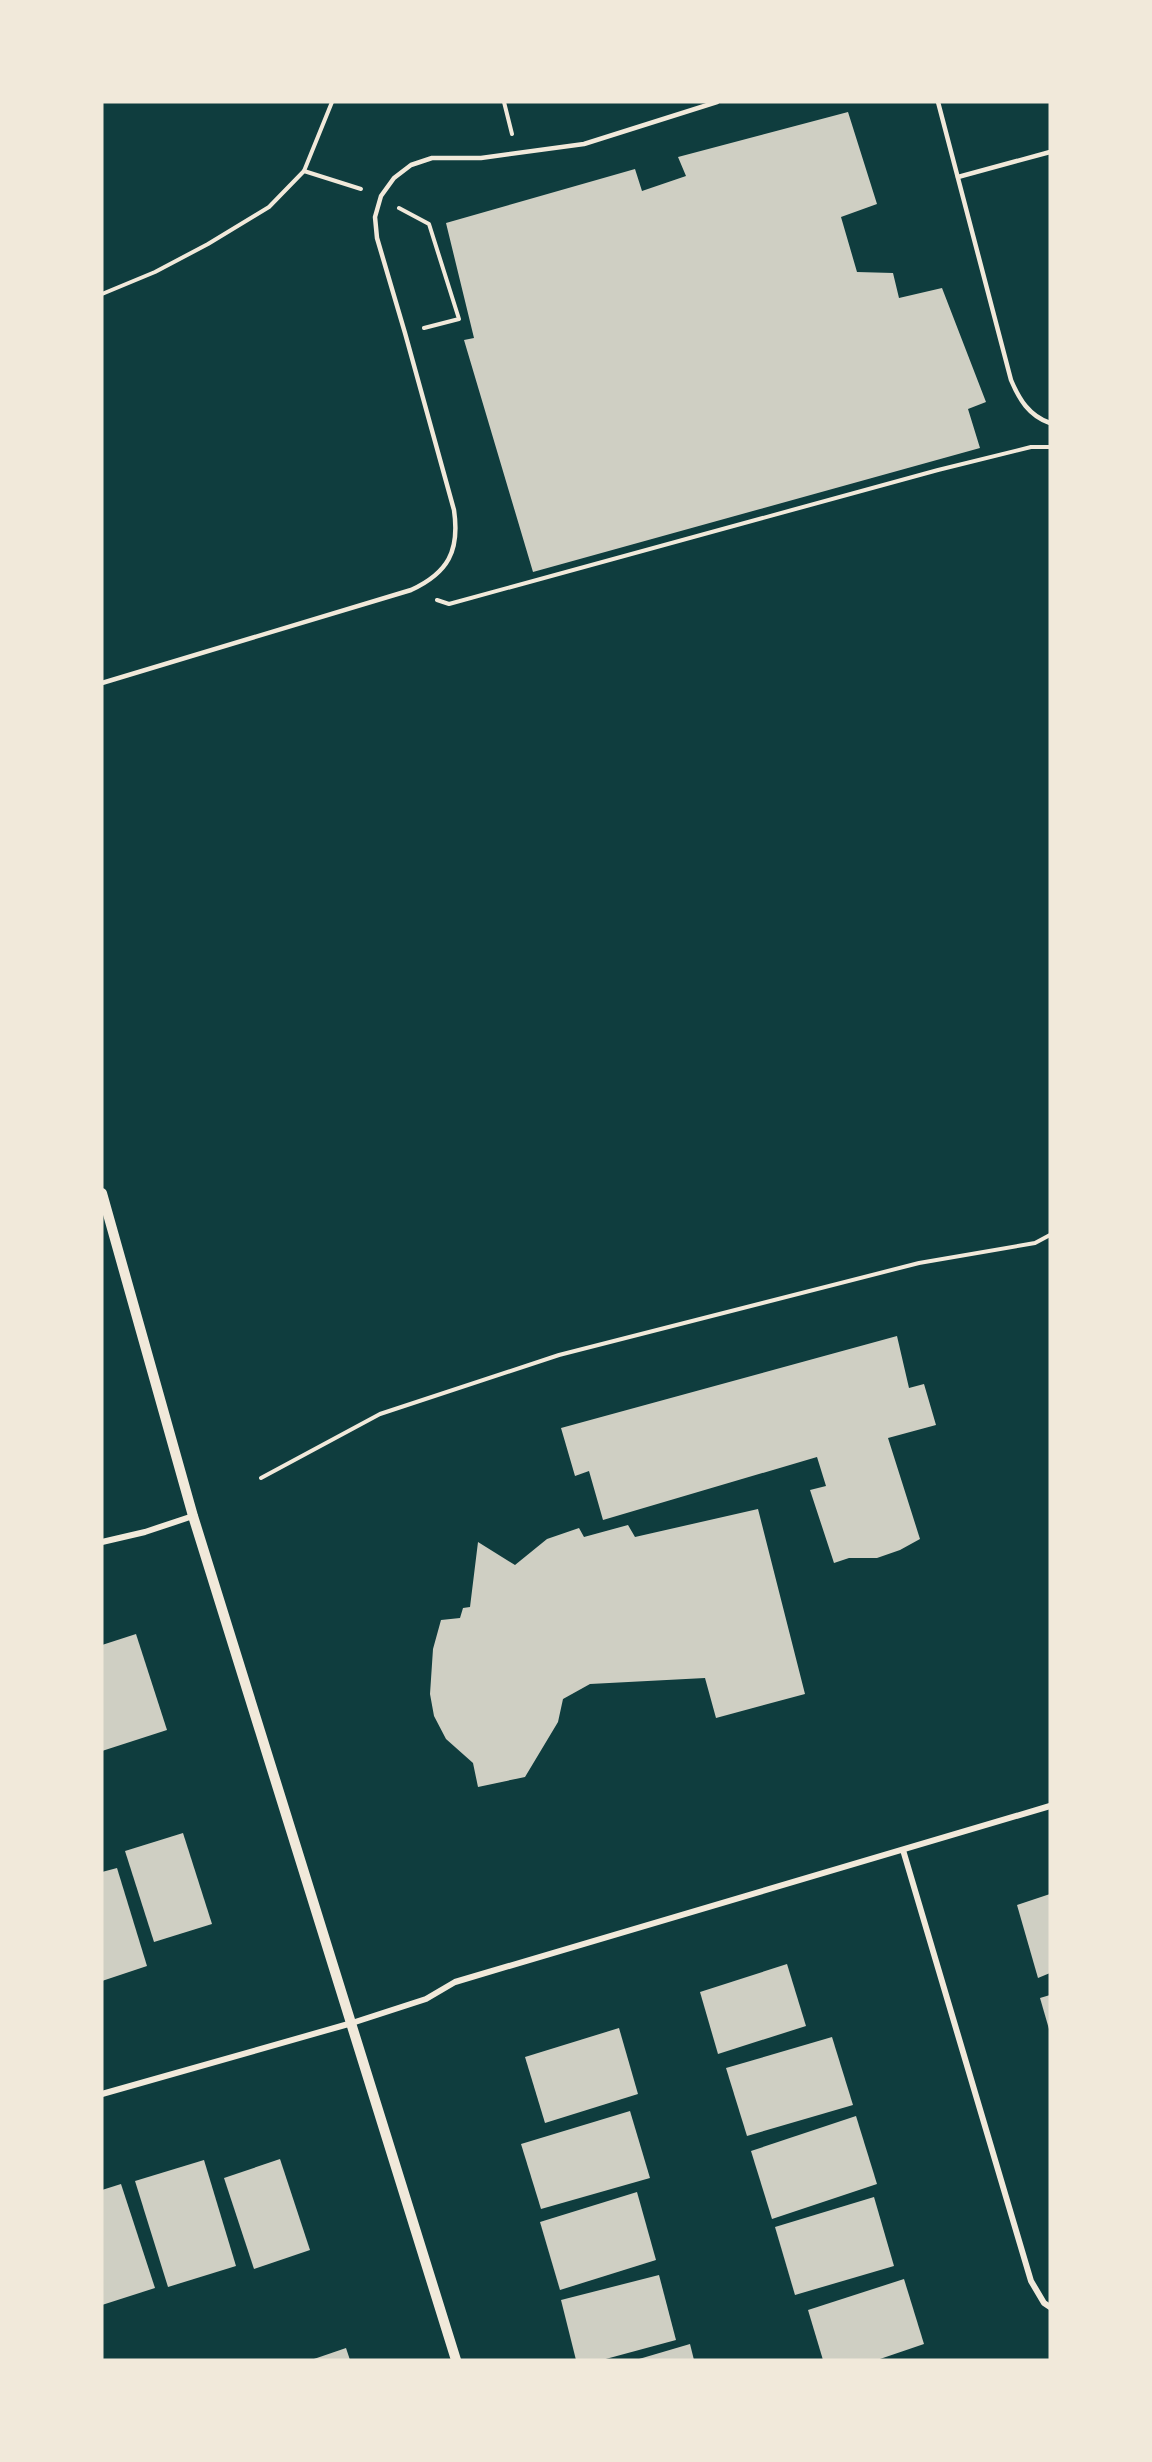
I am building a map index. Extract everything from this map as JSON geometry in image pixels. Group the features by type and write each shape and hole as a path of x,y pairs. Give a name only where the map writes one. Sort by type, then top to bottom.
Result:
{"street":[{"path":"102,1193 194,1516 456,2360"},
{"path":"102,1542 145,1532 194,1516"},
{"path":"102,2094 352,2023 426,1999 454,1983 1050,1806"},
{"path":"903,1850 1031,2281 1044,2303 1050,2307"}],"lane":[{"path":"102,682 411,590 430,581 444,568 454,549 457,530 454,510 377,238 375,217 381,196 394,178 411,165 432,158 481,158 584,144 717,102"},
{"path":"938,102 1011,380 1018,398 1030,412 1050,423"},
{"path":"958,177 1050,152"}],"path":[{"path":"102,294 155,272 208,244 269,207 304,171 332,102"},
{"path":"504,102 516,152"},
{"path":"304,171 381,196 429,224 459,319 405,333"},
{"path":"411,590 449,604 938,470 1031,447 1050,447"},
{"path":"261,1478 380,1414 559,1355 919,1263 1035,1243 1050,1235"}],"building":[{"path":"848,112 877,204 841,217 857,272 893,273 899,298 942,288 986,402 968,409 980,448 533,572 464,340 474,338 446,223 635,169 642,191 686,176 678,157"},
{"path":"897,1336 909,1388 924,1384 936,1425 888,1438 920,1539 900,1550 877,1558 849,1558 834,1563 810,1490 826,1486 817,1457 603,1520 589,1471 575,1476 561,1428"},
{"path":"758,1509 805,1694 716,1718 705,1678 590,1684 563,1699 558,1722 525,1777 478,1787 473,1763 446,1739 434,1716 430,1694 433,1649 441,1620 460,1618 463,1608 470,1607 478,1542 515,1565 547,1539 579,1528 584,1537 628,1525 635,1537"},
{"path":"136,1634 167,1730 102,1751 102,1645"},
{"path":"183,1833 212,1924 154,1942 125,1851"},
{"path":"117,1868 147,1966 102,1981 102,1872"},
{"path":"1050,1894 1050,1973 1038,1978 1017,1905"},
{"path":"787,1964 806,2026 718,2054 700,1992"},
{"path":"1050,1995 1050,2029 1049,2029 1040,1998"},
{"path":"619,2028 638,2094 545,2123 525,2057"},
{"path":"832,2037 853,2105 747,2136 726,2068"},
{"path":"630,2111 650,2178 541,2209 521,2144"},
{"path":"856,2116 877,2184 772,2219 751,2151"},
{"path":"280,2159 310,2250 254,2269 224,2178"},
{"path":"204,2160 236,2266 168,2287 135,2181"},
{"path":"121,2184 155,2288 102,2305 102,2190"},
{"path":"637,2192 656,2260 560,2290 540,2222"},
{"path":"874,2197 894,2266 795,2295 775,2227"},
{"path":"659,2275 676,2340 602,2360 576,2360 561,2300"},
{"path":"904,2279 924,2344 877,2360 823,2360 808,2310"},
{"path":"690,2344 694,2360 639,2360 639,2359"},
{"path":"346,2348 350,2360 311,2360"}]}
